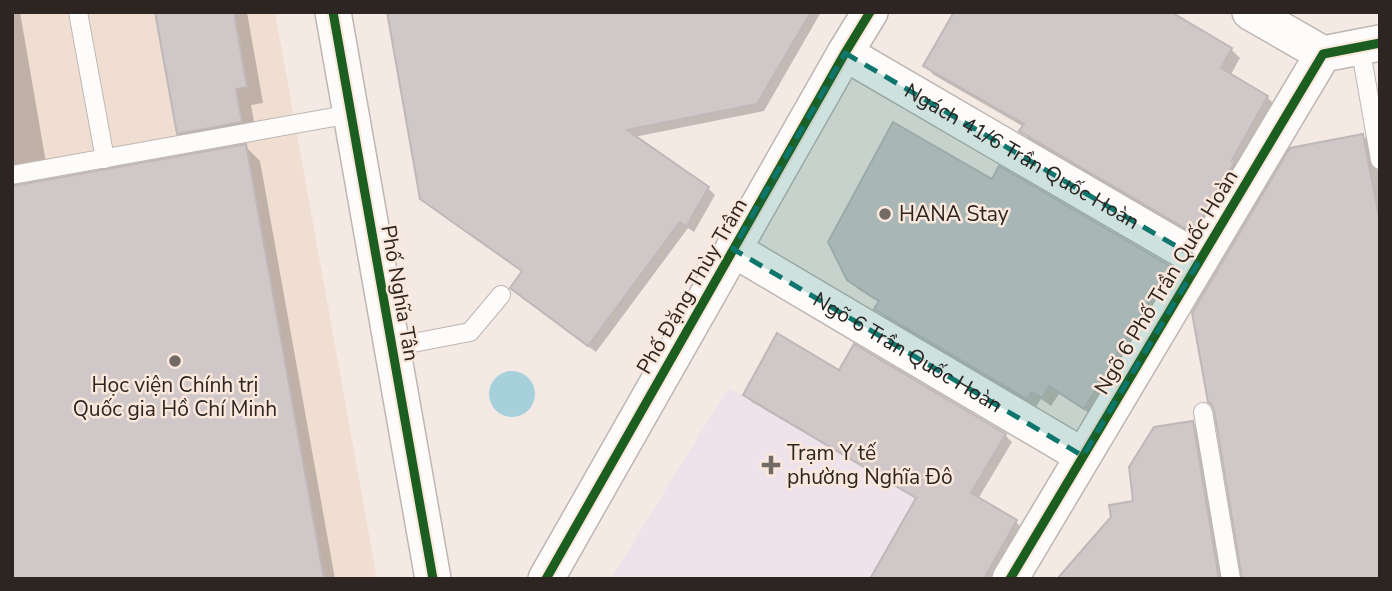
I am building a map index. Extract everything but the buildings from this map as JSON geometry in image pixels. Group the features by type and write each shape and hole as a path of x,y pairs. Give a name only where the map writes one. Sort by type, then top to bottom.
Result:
{"street":[{"name":"Phố Nghĩa Tân","path":"333,12 433,579"},
{"name":"Phố Đặng Thùy Trâm","path":"546,579 870,12"},
{"path":"1250,12 1323,54 1370,45"},
{"name":"Ngách 41/6 Trần Quốc Hoàn","path":"845,53 1200,260"},
{"name":"Ngõ 6 Phố Trần Quốc Hoàn","path":"1010,579 1323,54"},
{"name":"Ngõ 6 Trần Quốc Hoàn","path":"733,250 1083,456"}],"lane":[{"path":"78,12 104,159"},
{"path":"1370,45 1380,160"},
{"path":"12,175 351,114"},
{"path":"392,347 470,332 501,295"},
{"path":"1203,412 1231,579"}],"highlighted area":[{"path":"845,53 1200,260 1083,456 733,249"}],"shaded area":[{"name":"Học viện Chính trị Quốc gia Hồ Chí Minh","path":"12,12 275,12 377,579 12,579"},
{"name":"Trạm Y tế phường Nghĩa Đô","path":"728,388 916,498 870,579 611,579"}],"water":[{"path":"512,371 529,377 535,394 529,411 512,417 495,411 489,394 495,377"}],"cycle path":[{"path":"333,12 433,579"},
{"path":"546,579 870,12"},
{"path":"1010,579 1323,54 1380,43"}],"place":[{"name":"HANA Stay","path":"885,214"},
{"name":"Học viện Chính trị Quốc gia Hồ Chí Minh","path":"175,361"},
{"name":"Trạm Y tế phường Nghĩa Đô","path":"771,465"}]}
